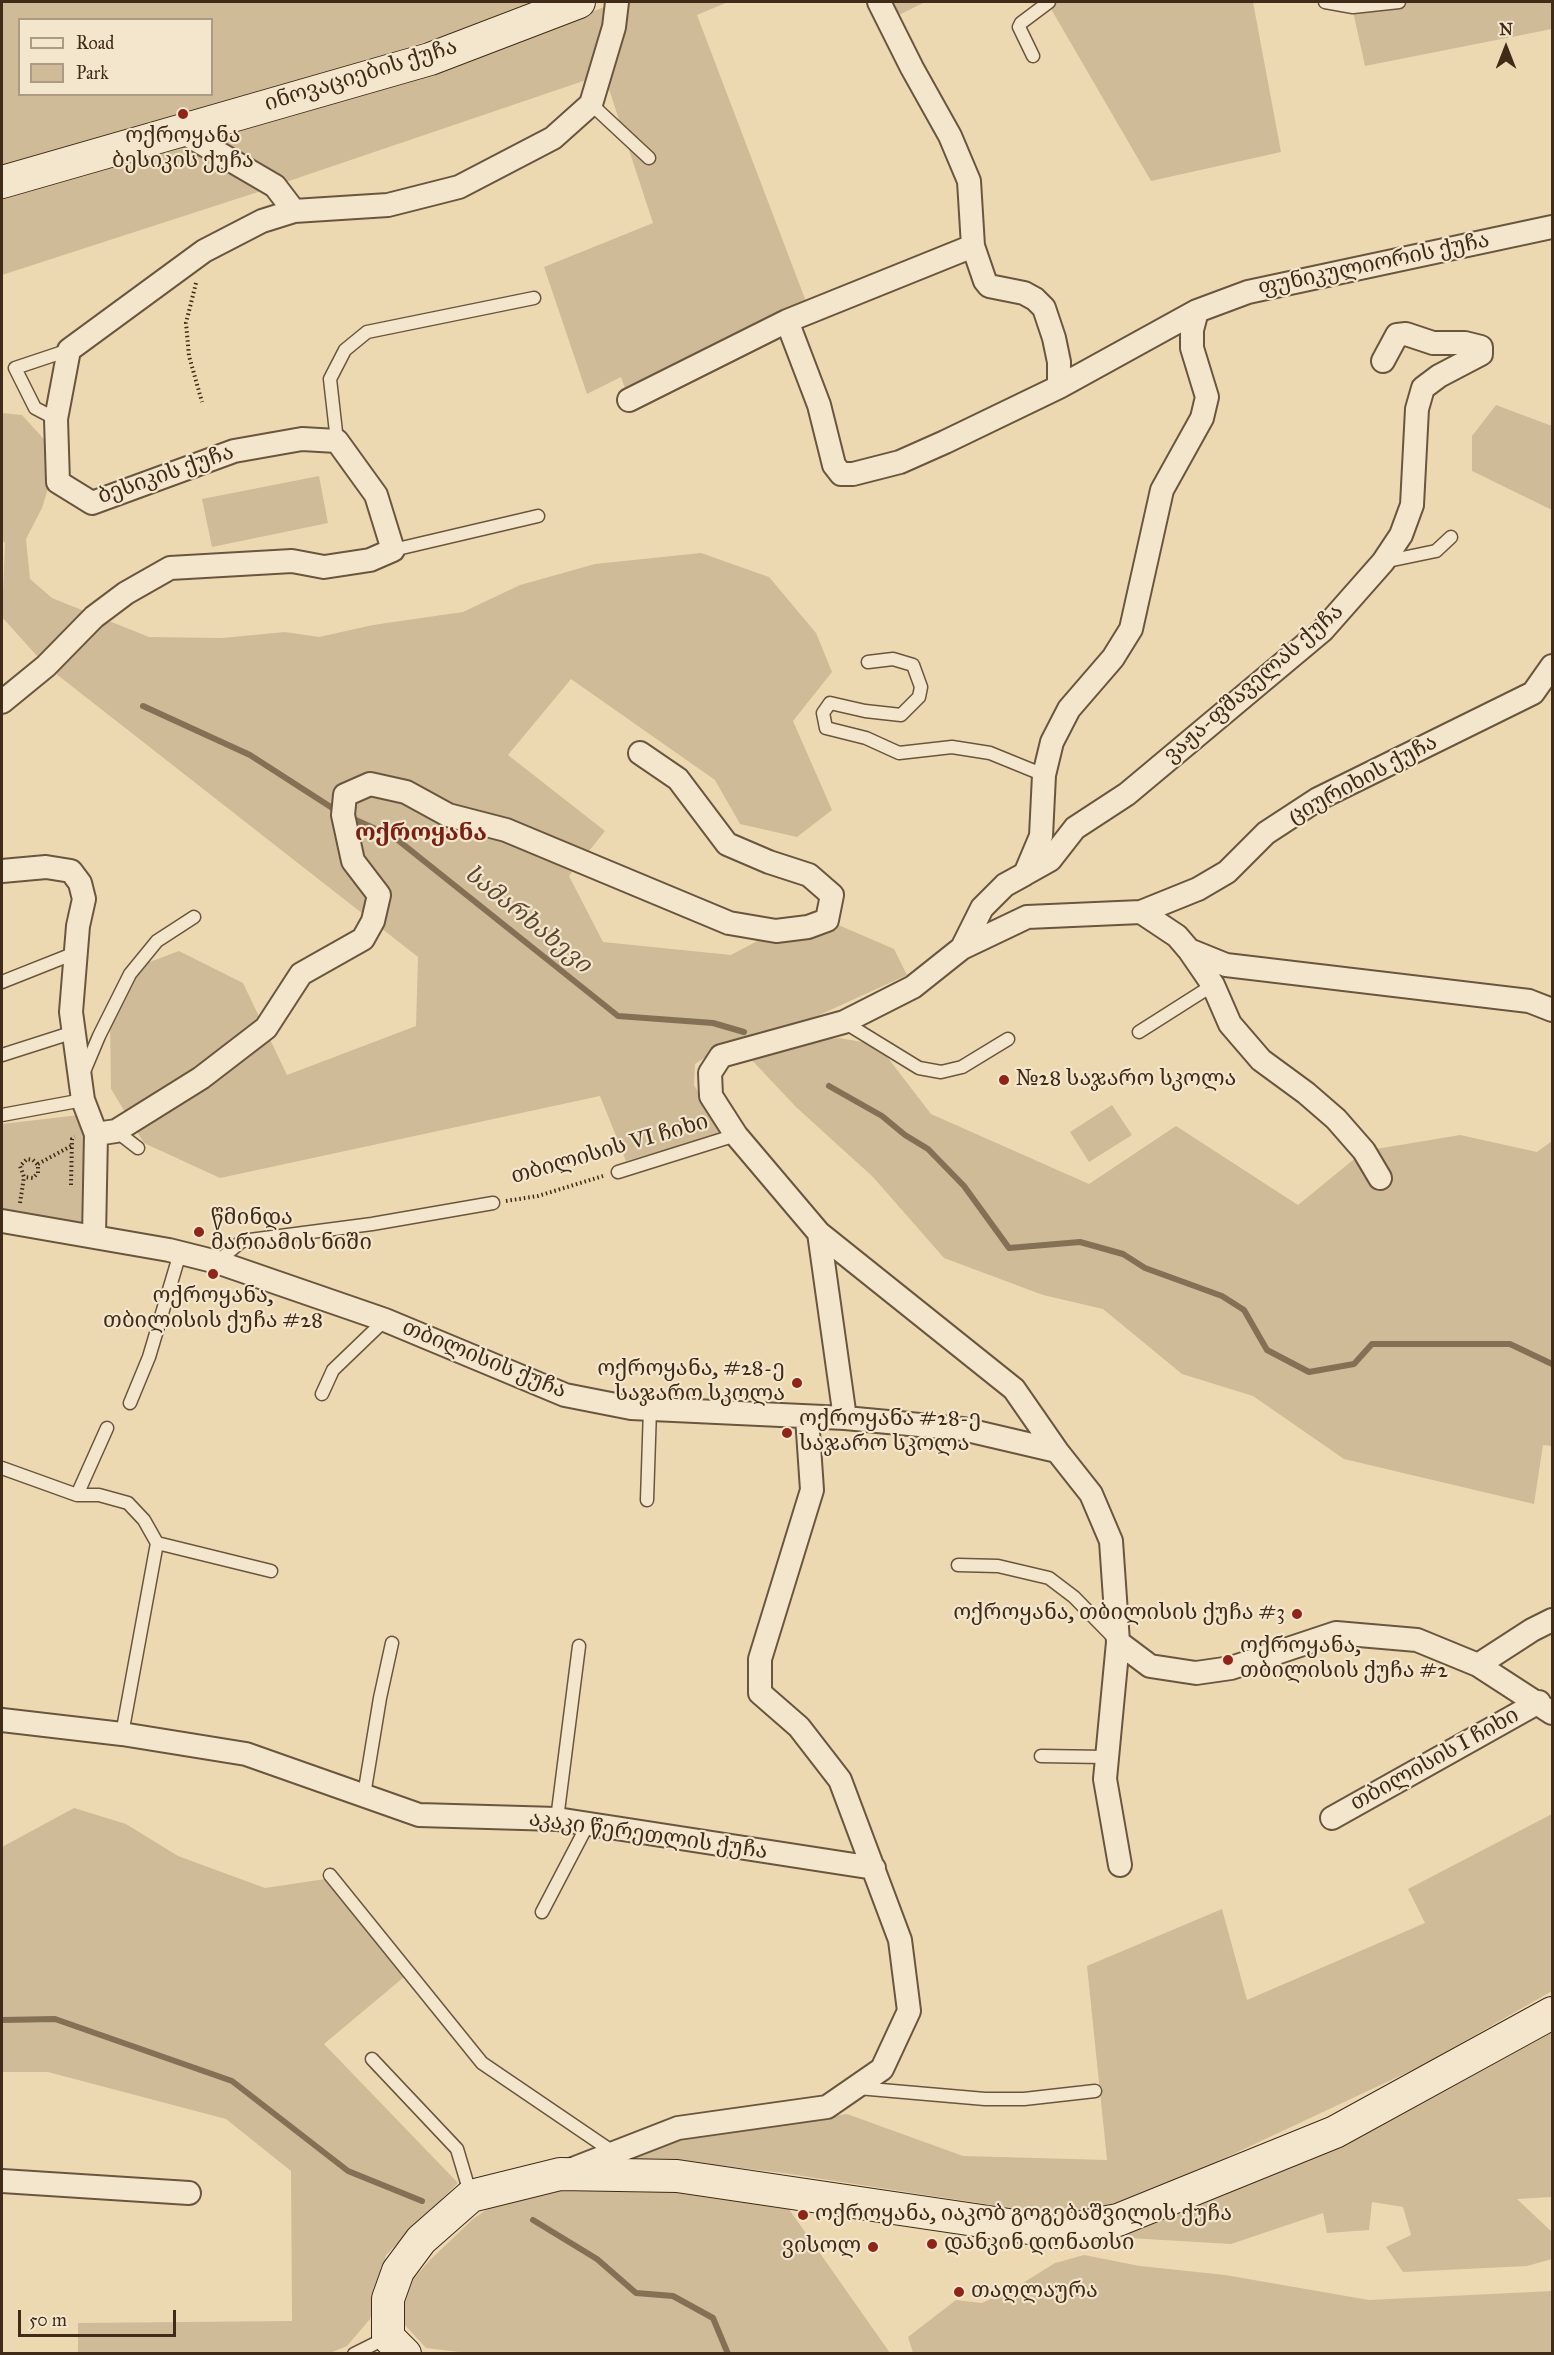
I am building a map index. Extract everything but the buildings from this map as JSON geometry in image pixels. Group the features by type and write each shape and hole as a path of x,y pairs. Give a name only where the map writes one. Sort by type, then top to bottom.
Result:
{"main road":[{"name":"ინოვაციების ქუჩა","path":"2,182 430,59 579,2"},
{"path":"396,2345 388,2299 398,2271 421,2240 471,2196 560,2174 677,2176 1056,2232 1118,2220 1335,2132 1552,2013"}],"street":[{"path":"69,350 204,251 262,221 294,211 388,205 459,187 553,138 591,104 614,27 617,2"},
{"path":"879,2 950,136 969,181 973,246 989,286 1024,293 1044,308 1059,362 1059,387"},
{"path":"179,130 274,186 294,211"},
{"name":"ფუნიკულიორის ქუჩა","path":"787,321 819,405 834,465 841,474 900,462 1059,387 1197,311 1248,292 1552,227"},
{"path":"629,400 787,321 973,246"},
{"path":"1025,874 1041,836 1044,775 1052,742 1069,709 1113,658 1131,629 1162,490 1202,418 1207,396 1192,339 1197,311"},
{"name":"ვაჟა-ფშაველას ქუჩა","path":"962,948 982,908 1005,885 1050,860 1075,828 1127,794 1323,630 1383,562 1401,535 1412,505 1417,409 1423,388 1439,376 1481,354 1481,347 1433,343 1406,334 1396,335 1383,361"},
{"name":"ბესიკის ქუჩა","path":"69,350 56,419 58,482 92,503 234,451 302,439 337,441"},
{"path":"2,702 46,666 94,617 126,593 171,568 292,561 324,567 370,560 393,550 376,495 337,441"},
{"name":"ციურიხის ქუჩა","path":"962,948 1027,917 1142,912 1198,889 1227,873 1266,833 1318,799 1533,693 1551,675"},
{"path":"102,1130 201,1078 266,1028 301,974 363,939 373,921 379,895 353,861 343,815 345,795 370,784 406,792 448,815 506,830 729,923 776,931 808,927 827,920 832,895 809,875 769,862 727,844 678,779 640,753"},
{"path":"2,871 46,867 71,872 80,883 84,899 75,953 71,1012 82,1090 102,1130 94,1236"},
{"path":"1142,912 1177,936 1190,950 1213,985 1230,1024 1261,1060 1306,1093 1336,1119 1364,1150 1380,1178"},
{"path":"962,948 913,987 844,1022 721,1056 710,1073 711,1096 736,1135 819,1233 1014,1389 1091,1494 1112,1541 1118,1642 1105,1756 1105,1779 1120,1865"},
{"path":"1190,950 1226,965 1254,970 1529,1001 1552,1010"},
{"name":"თბილისის ქუჩა","path":"10,1215 94,1236 217,1262 385,1320 565,1395 650,1409 845,1418 963,1429 1058,1451"},
{"path":"819,1233 845,1418"},
{"path":"560,2174 678,2128 827,2107 882,2069 909,2011 900,1940 840,1780 799,1727 760,1693 760,1659 812,1490 807,1417"},
{"path":"1478,1665 1532,1630 1552,1620"},
{"path":"1118,1642 1150,1665 1196,1673 1231,1668 1336,1633 1417,1640 1478,1665 1546,1708"},
{"name":"თბილისის I ჩიხი","path":"1332,1818 1546,1708"},
{"name":"აკაკი წერეთლის ქუჩა","path":"2,1720 122,1734 246,1754 419,1815 557,1819 873,1868"},
{"path":"2,2181 189,2193"}],"lane":[{"path":"1033,56 1019,27 1021,22 1049,2"},
{"path":"1325,2 1353,7 1399,2"},
{"path":"591,104 649,158"},
{"path":"337,441 330,379 345,350 367,332 534,298"},
{"path":"56,419 35,408 15,368 69,350"},
{"path":"393,550 538,516"},
{"path":"1383,562 1436,551 1451,537"},
{"path":"868,662 893,659 912,665 921,687 919,697 901,715 865,711 830,703 823,713 826,728 866,738 898,753 952,747 990,753 1044,775"},
{"path":"2,1115 82,1090 99,1036 130,974 156,941 194,917"},
{"path":"2,982 75,953"},
{"path":"1139,1032 1213,985"},
{"path":"844,1022 919,1068 941,1072 962,1067 1008,1039"},
{"path":"2,1055 74,1032"},
{"path":"102,1130 138,1148"},
{"name":"თბილისის VI ჩიხი","path":"618,1172 736,1135"},
{"name":"თბილისის VI ჩიხი","path":"217,1262 242,1241 372,1224 493,1203"},
{"path":"130,1403 149,1357 180,1253"},
{"path":"322,1395 333,1370 385,1320"},
{"path":"647,1500 650,1409"},
{"path":"77,1495 107,1428"},
{"path":"2,1468 77,1495 99,1495 128,1503 144,1520 156,1543 122,1734"},
{"path":"156,1543 271,1571"},
{"path":"958,1565 998,1566 1049,1578 1074,1597 1118,1642"},
{"path":"364,1795 380,1698 392,1643"},
{"path":"557,1819 579,1646"},
{"path":"1041,1756 1105,1756"},
{"path":"542,1912 588,1824"},
{"path":"330,1875 482,2063 613,2152"},
{"path":"372,2059 457,2149 471,2196"},
{"path":"854,2088 985,2099 1024,2099 1095,2091"},
{"path":"354,2354 396,2345"}],"path":[{"path":"202,402 189,356 186,323 204,251"},
{"path":"71,1190 72,1139 102,1130"},
{"path":"38,1165 72,1146"},
{"path":"10,1215 24,1177 20,1169 21,1163 30,1159 38,1165"},
{"path":"24,1177 36,1176 38,1165"},
{"name":"თბილისის VI ჩიხი","path":"493,1203 538,1196 618,1172"}],"green space":[{"path":"2,2 542,2 422,43 173,120 2,169"},
{"path":"617,2 728,2 697,15 810,312 629,400 621,377 587,394 544,267 653,223 604,74 286,182 210,137 490,52"},
{"path":"889,2 925,2 897,16"},
{"path":"1047,2 1253,2 1281,152 1151,181"},
{"path":"1351,2 1552,2 1552,29 1365,66"},
{"path":"185,143 238,168 261,191 2,275 2,194"},
{"path":"1496,405 1552,426 1552,510 1472,471 1472,436"},
{"path":"2,413 22,415 52,448 54,469 42,508 26,539 30,579 52,598 149,637 222,638 285,632 319,637 373,625 463,612 520,585 595,564 701,553 769,577 816,633 832,672 793,721 832,810 797,837 740,824 715,780 571,679 508,755 605,831 569,876 603,942 731,955 776,931 827,920 894,949 907,975 815,1017 724,1045 695,1064 694,1085 722,1133 626,1161 600,1096 220,1178 144,1143 111,1089 110,1018 128,970 179,951 243,983 287,1075 416,1026 418,957 46,666 2,617 5,543 2,540"},
{"path":"319,476 328,523 212,547 202,499"},
{"path":"840,1038 878,1045 931,1114 1089,1184 1176,1126 1298,1205 1364,1151 1460,1135 1537,1152 1552,1141 1552,1446 1543,1445 1534,1504 1344,1459 1253,1396 1182,1374 1103,1309 1043,1295 944,1258 873,1177 796,1107 747,1055 799,1041"},
{"path":"1112,1105 1132,1135 1089,1162 1070,1132"},
{"path":"79,1115 90,1136 83,1222 2,1214 2,1124"},
{"path":"74,1808 126,1824 178,1856 265,1888 325,1879 404,1977 324,2044 458,2183 386,2255 370,2319 347,2346 330,2353 78,2353 78,2323 292,2321 291,2171 226,2119 48,2072 2,2072 2,1847"},
{"path":"1552,1814 1552,1991 1421,2066 1146,2195 1083,2212 1024,2210 783,2173 663,2159 619,2160 658,2143 847,2114 963,2156 1107,2160 1087,1966 1222,1909 1247,2000 1425,1923 1408,1889"},
{"path":"1552,2022 1552,2197 1517,2199 1552,2232 1552,2259 1527,2266 1403,2272 1386,2247 1411,2235 1403,2207 1372,2202 1369,2230 1327,2233 1323,2213 1231,2244 1129,2238 1122,2227"},
{"path":"593,2184 669,2184 784,2202 890,2353 468,2353 426,2348 404,2324 401,2293 431,2259 473,2219 489,2208 527,2195"},
{"path":"1084,2255 1140,2266 1225,2275 1369,2300 1552,2291 1552,2353 913,2353 908,2337 956,2300 982,2303 1018,2286 1055,2263"}],"waterway":[{"name":"სამარხახევი","path":"143,706 250,755 337,811"},
{"name":"სამარხახევი","path":"349,817 394,837 618,1016 713,1023 744,1032"},
{"name":"სამარხახევი","path":"829,1086 882,1116 905,1135 928,1149 964,1186 1009,1248 1080,1242 1123,1254 1145,1268 1222,1296 1244,1310 1267,1350 1309,1372 1354,1364 1372,1344 1510,1344 1552,1364"},
{"path":"2,2020 55,2019 232,2081 348,2171 422,2201"},
{"path":"533,2220 597,2259 636,2293 673,2296 713,2318 728,2354"}],"place":[{"name":"ოქროყანა ბესიკის ქუჩა","path":"183,114"},
{"name":"№28 საჯარო სკოლა","path":"1004,1080"},
{"name":"წმინდა მარიამის ნიში","path":"199,1232"},
{"name":"ოქროყანა, თბილისის ქუჩა #28","path":"213,1274"},
{"name":"ოქროყანა, #28-ე საჯარო სკოლა","path":"797,1383"},
{"name":"ოქროყანა #28-ე საჯარო სკოლა","path":"787,1433"},
{"name":"ოქროყანა, თბილისის ქუჩა #3","path":"1297,1614"},
{"name":"ოქროყანა, თბილისის ქუჩა #2","path":"1228,1660"},
{"name":"ოქროყანა, იაკობ გოგებაშვილის ქუჩა","path":"803,2215"},
{"name":"დანკინ დონათსი","path":"932,2244"},
{"name":"ვისოლ","path":"873,2247"},
{"name":"თაღლაურა","path":"959,2292"}],"district":[{"name":"ოქროყანა","path":"421,834"}]}
